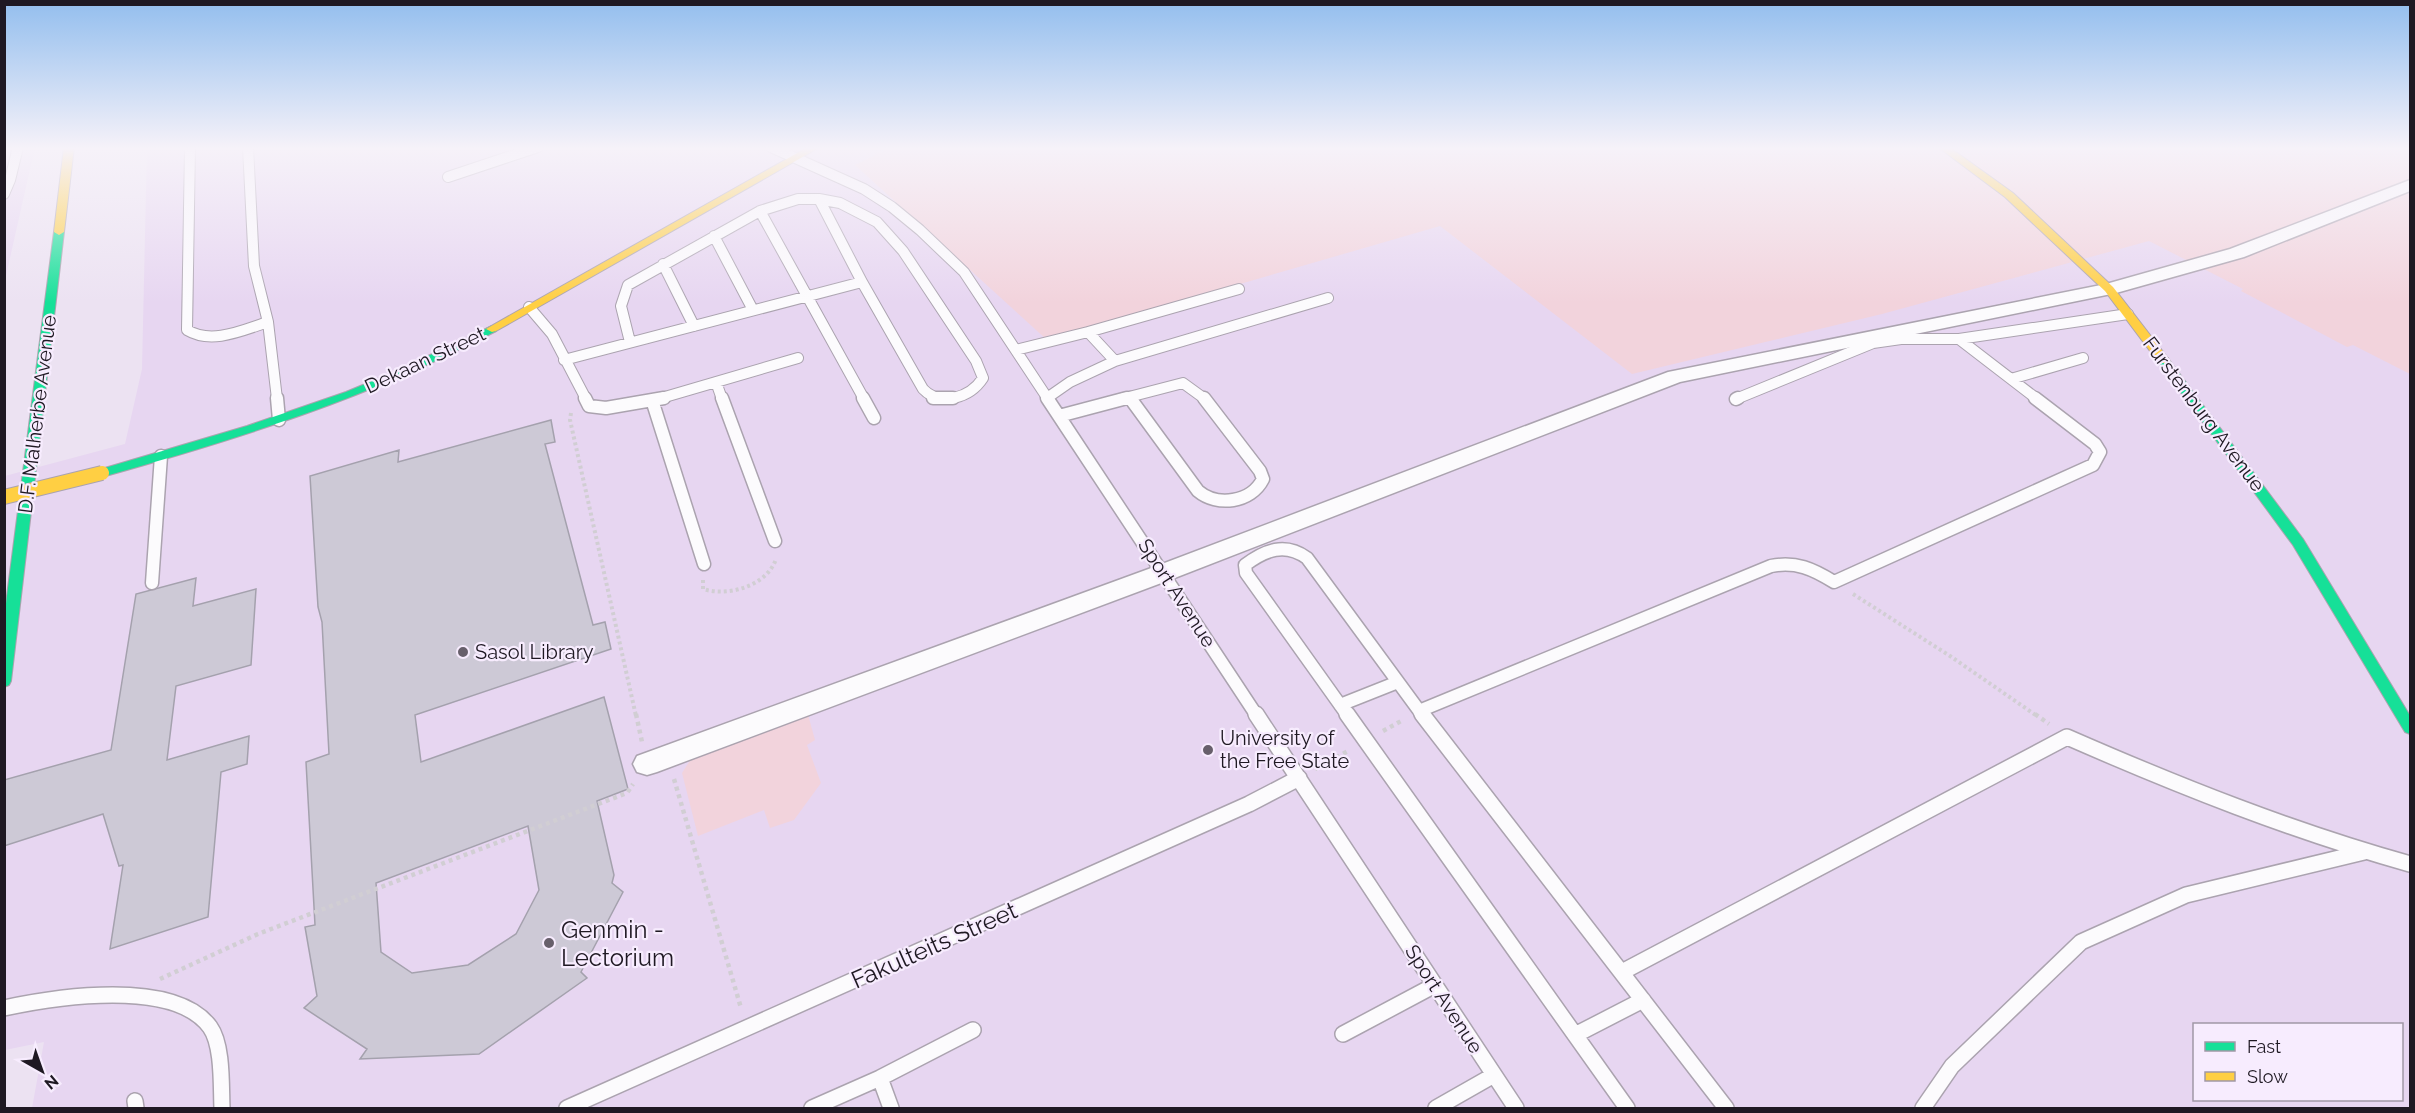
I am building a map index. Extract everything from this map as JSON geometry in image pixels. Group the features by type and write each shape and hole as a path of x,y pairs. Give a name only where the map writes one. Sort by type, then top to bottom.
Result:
{"street":[{"name":"D.F. Malherbe Avenue","path":"4,681 63,199"},
{"name":"Dekaan Street","path":"4,497 161,456 279,420 364,390 410,370 529,307 716,199"},
{"name":"Furstenburg Avenue","path":"2013,199 2109,289 2192,397 2298,542 2410,728"},
{"path":"657,760 1163,573 1676,377 2109,289 2236,253 2374,199"}],"lane":[{"path":"189,199 187,330 192,335 201,338 213,337 268,322"},
{"path":"251,199 254,266 268,322 279,420"},
{"path":"630,342 620,302 621,294 628,285 760,211 798,200 819,199 840,203 877,222 903,251 976,361 983,378 980,385 945,399 935,399 923,389 862,282 819,199"},
{"name":"Sport Avenue","path":"877,199 891,206 931,239 964,272 1516,1108"},
{"path":"760,211 874,418"},
{"path":"714,236 753,310"},
{"path":"663,264 694,326"},
{"path":"564,360 862,282"},
{"path":"1016,350 1239,289"},
{"path":"1047,398 1070,382 1115,361 1328,298"},
{"path":"529,307 552,334 588,406 598,409 621,407 652,400 798,358"},
{"path":"1736,399 1873,343 1901,339 1959,339 2128,314"},
{"path":"1088,332 1115,361"},
{"path":"1419,711 1771,566 1787,562 1800,564 1834,582 2093,465 2100,452 2095,444 1959,339"},
{"path":"2011,379 2083,358"},
{"path":"716,382 775,541"},
{"path":"1059,416 1173,385 1184,383 1202,395 1260,471 1263,479 1261,485 1225,501 1216,502 1206,498 1198,491 1129,397"},
{"path":"652,400 704,564"},
{"path":"152,583 161,456"},
{"path":"1628,1108 1246,573 1245,565 1255,557 1284,548 1293,548 1301,553 1419,711 1726,1108"},
{"path":"1340,705 1398,682"},
{"path":"1622,972 2067,737 2248,813 2365,852 2410,864"},
{"name":"Fakulteits Street","path":"567,1108 1249,804 1299,778"},
{"path":"1923,1108 1952,1066 2081,942 2186,895 2365,852"},
{"path":"1343,1034 1435,986"},
{"path":"4,1008 52,998 125,995 168,1000 197,1014 211,1028 218,1049 222,1108"},
{"path":"1575,1035 1643,1000"},
{"path":"812,1108 880,1078 973,1030"},
{"path":"1436,1108 1494,1075"},
{"path":"880,1078 891,1108"}],"path":[{"path":"575,382 570,420 657,760 747,1029"},
{"path":"704,564 703,590 710,593 718,594 762,580 772,572 777,563 775,541"},
{"path":"1834,582 1950,656 2067,737"},
{"path":"125,995 258,934 627,793 657,760"}],"shaded area":[{"path":"5,199 23,199 5,280"},
{"name":"University of the Free State","path":"146,199 2410,199 2410,1108 32,1108 44,1042 5,1050 5,476 125,444 142,369"},
{"path":"892,199 2410,199 2410,374 2353,345 2347,347 2241,291 2243,289 2149,241 1882,314 1632,374 1440,226 1047,340"},
{"path":"807,711 815,740 807,745 821,783 794,820 770,828 764,810 698,836 682,773 689,762 706,750"}],"building":[{"path":"551,420 555,442 545,444 593,625 605,622 611,649 415,715 421,762 604,697 628,789 597,801 614,875 612,883 623,892 581,972 587,978 479,1054 360,1059 367,1049 304,1008 317,996 305,927 315,925 306,762 329,754 322,622 318,607 310,476 399,450 398,462","holes":["528,826 539,890 516,934 468,965 412,973 381,952 376,883"]},
{"path":"196,578 193,606 256,589 251,665 176,686 167,760 249,736 247,764 221,772 208,917 110,949 123,865 119,866 103,814 4,846 4,780 111,750 136,594"}],"traffic: fast":[{"path":"4,681 59,232"},
{"path":"102,473 252,429 350,394 398,375 492,329"},
{"path":"2163,360 2298,542 2410,728"}],"traffic: slow":[{"path":"59,232 63,199"},
{"path":"492,329 723,199"},
{"path":"2013,199 2109,289 2163,360"},
{"path":"4,497 102,473"}],"place":[{"name":"Sasol Library","path":"463,652"},
{"name":"University of the Free State","path":"1208,750"},
{"name":"Genmin - Lectorium","path":"549,943"}]}
